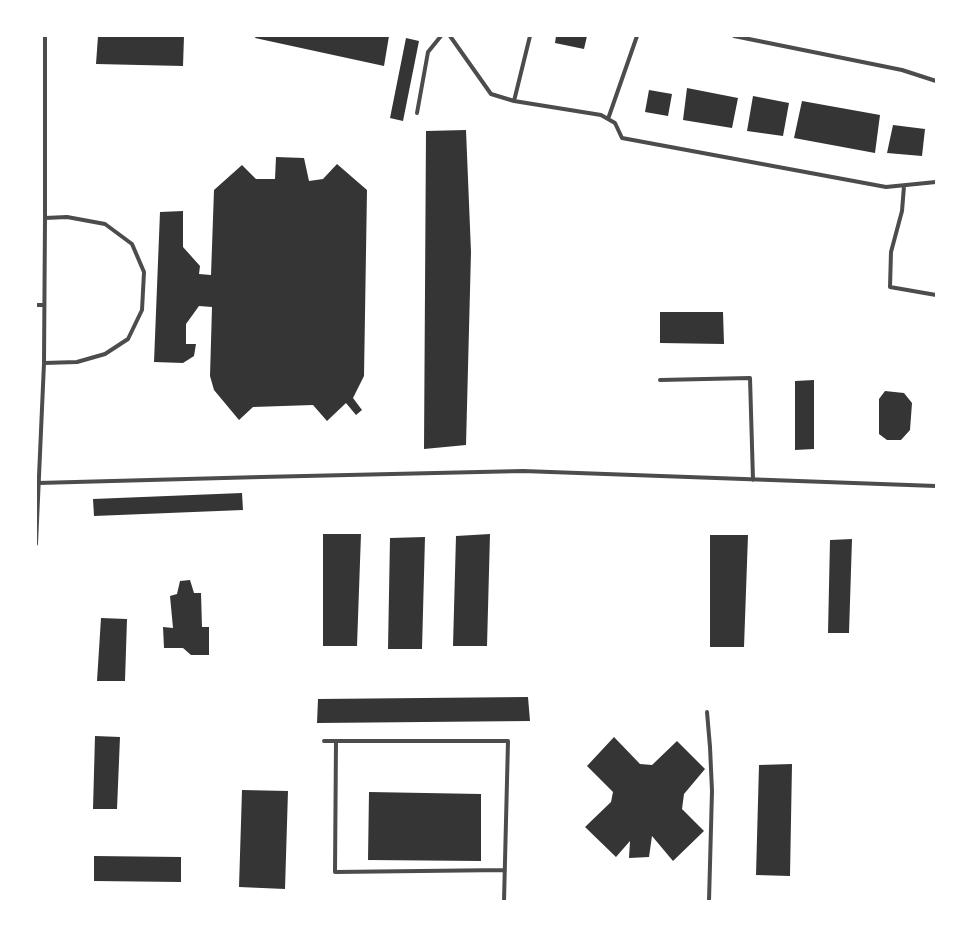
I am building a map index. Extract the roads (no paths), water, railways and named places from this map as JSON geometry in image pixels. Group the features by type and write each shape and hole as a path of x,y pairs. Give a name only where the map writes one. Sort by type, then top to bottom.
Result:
{"street":[{"path":"36,544 44,363 46,218 45,36"},
{"path":"417,113 428,52 442,36"},
{"path":"450,36 491,94 514,101 601,115 615,123 622,138 886,188 936,182"},
{"path":"514,101 530,36"},
{"path":"608,119 636,36"},
{"path":"734,36 902,70 936,81"},
{"path":"904,186 902,211 891,252 890,288 936,295"},
{"path":"44,363 77,362 105,354 128,340 142,310 144,272 132,244 104,224 67,217 46,218"},
{"path":"36,304 44,306"},
{"path":"660,380 750,378 753,480"},
{"path":"38,483 261,476 523,471 936,486"},
{"path":"707,712 712,791 709,901"},
{"path":"324,741 508,741 504,901"},
{"path":"336,741 335,872 505,870"}]}
